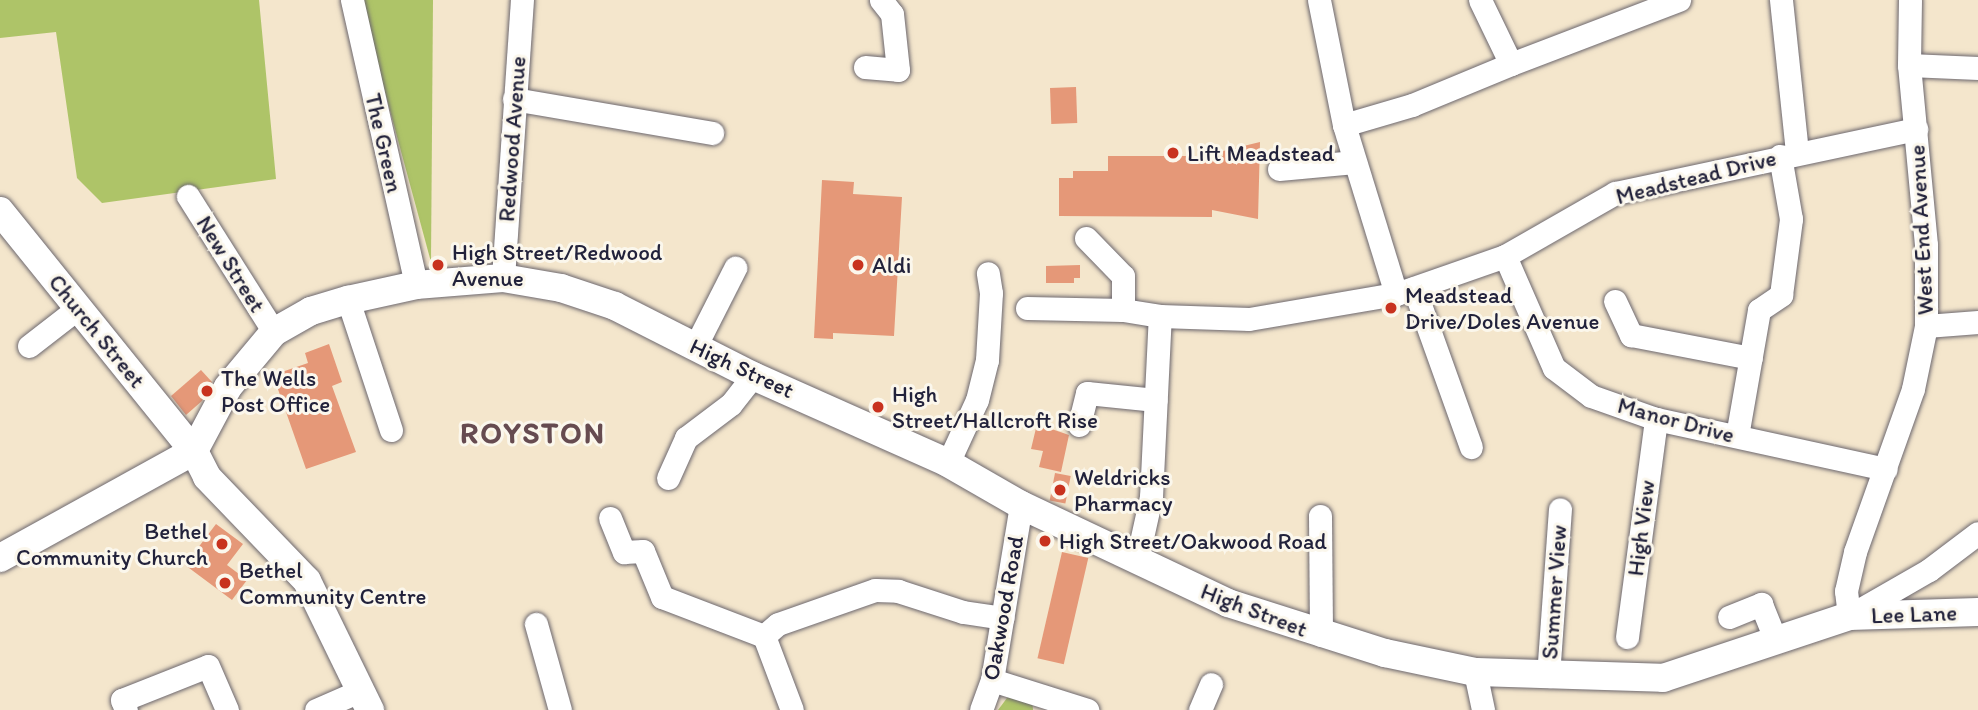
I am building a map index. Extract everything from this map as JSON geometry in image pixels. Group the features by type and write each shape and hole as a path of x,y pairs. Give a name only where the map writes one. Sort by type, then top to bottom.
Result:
{"main road":[{"name":"Church Street","path":"0,211 194,451 207,477 307,581 366,700"},
{"name":"High Street","path":"194,451 228,387 274,332 312,311 348,300 416,285 503,278 561,288 615,306 753,376 948,463 1021,505 1228,603 1321,635 1475,672 1663,678 1775,638 1849,616"},
{"path":"0,558 194,451"},
{"name":"Lee Lane","path":"1849,616 1978,612"}],"street":[{"name":"The Green","path":"352,0 416,285"},
{"name":"Redwood Avenue","path":"503,278 522,0"},
{"path":"865,67 898,70 892,14 881,0"},
{"path":"1320,0 1343,125 1355,162 1405,291 1471,447"},
{"path":"1480,0 1511,64"},
{"path":"1343,125 1412,105 1679,0"},
{"path":"1737,436 1759,310 1781,295 1791,219 1780,0"},
{"name":"West End Avenue","path":"1849,616 1846,591 1855,552 1913,389 1926,326 1926,245 1909,65 1910,0"},
{"path":"1909,65 1978,68"},
{"path":"514,99 712,133"},
{"name":"Meadstead Drive","path":"1027,308 1123,310 1160,316 1249,319 1405,291 1505,256 1615,193 1788,154 1916,129"},
{"path":"1279,169 1355,162"},
{"name":"New Street","path":"188,196 274,332"},
{"path":"1086,238 1123,276 1123,310"},
{"name":"Manor Drive","path":"1505,256 1554,368 1591,396 1656,419 1886,469"},
{"path":"695,347 735,268"},
{"path":"948,463 977,400 986,360 992,293 988,273"},
{"path":"348,300 391,430"},
{"path":"1615,301 1631,335 1751,358"},
{"path":"29,346 78,308"},
{"path":"1138,560 1151,497 1160,316"},
{"path":"1926,326 1978,322"},
{"path":"668,478 686,438 731,404 753,376"},
{"path":"1079,425 1087,393 1156,400"},
{"name":"High View","path":"1627,637 1656,419"},
{"name":"Oakwood Road","path":"981,710 992,680 1021,505"},
{"name":"Summer View","path":"1548,676 1560,509"},
{"name":"High Street","path":"1320,516 1321,635"},
{"path":"610,518 624,552 643,551 662,597 764,636 792,710"},
{"path":"1849,616 1929,570 1978,533"},
{"path":"764,636 778,624 875,590 898,591 963,612 1003,618"},
{"path":"1729,617 1761,604 1775,638"},
{"path":"536,624 560,710"},
{"path":"126,710 122,700 208,666 227,710"},
{"path":"1475,672 1483,710"},
{"path":"992,680 1087,710"},
{"path":"1200,710 1211,684"},
{"path":"316,710 366,700"}],"green space":[{"path":"0,0 259,0 276,179 102,203 77,178 56,32 0,38"},
{"path":"360,0 433,0 431,262"},
{"path":"1010,694 1032,699 1033,710 998,710"}],"building":[{"path":"1076,87 1077,123 1051,124 1050,88"},
{"path":"1260,142 1258,219 1212,210 1212,217 1059,216 1059,178 1073,178 1073,171 1108,171 1108,156 1223,156 1223,151"},
{"name":"Aldi","path":"822,180 854,182 853,194 902,197 894,336 833,333 833,339 814,338"},
{"path":"1080,265 1080,278 1074,278 1074,283 1046,283 1046,266"},
{"path":"329,344 342,382 332,386 356,452 306,469 273,375 308,363 305,353"},
{"path":"201,370 212,382 202,401 186,415 171,396"},
{"path":"1037,424 1069,435 1061,472 1039,467 1043,451 1031,449"},
{"name":"Weldricks Pharmacy","path":"1055,473 1071,476 1065,504 1050,500"},
{"path":"216,524 243,544 227,565 247,580 232,600 185,565"},
{"path":"1062,552 1088,558 1064,664 1037,658"}],"place":[{"name":"Lift Meadstead","path":"1173,153"},
{"name":"High Street/Redwood Avenue","path":"438,265"},
{"name":"Aldi","path":"858,265"},
{"name":"Meadstead Drive/Doles Avenue","path":"1391,308"},
{"name":"The Wells Post Office","path":"207,391"},
{"name":"High Street/Hallcroft Rise","path":"878,407"},
{"name":"Weldricks Pharmacy","path":"1060,490"},
{"name":"High Street/Oakwood Road","path":"1045,541"},
{"name":"Bethel Community Church","path":"222,544"},
{"name":"Bethel Community Centre","path":"225,583"}],"district":[{"name":"ROYSTON","path":"533,433"}]}
